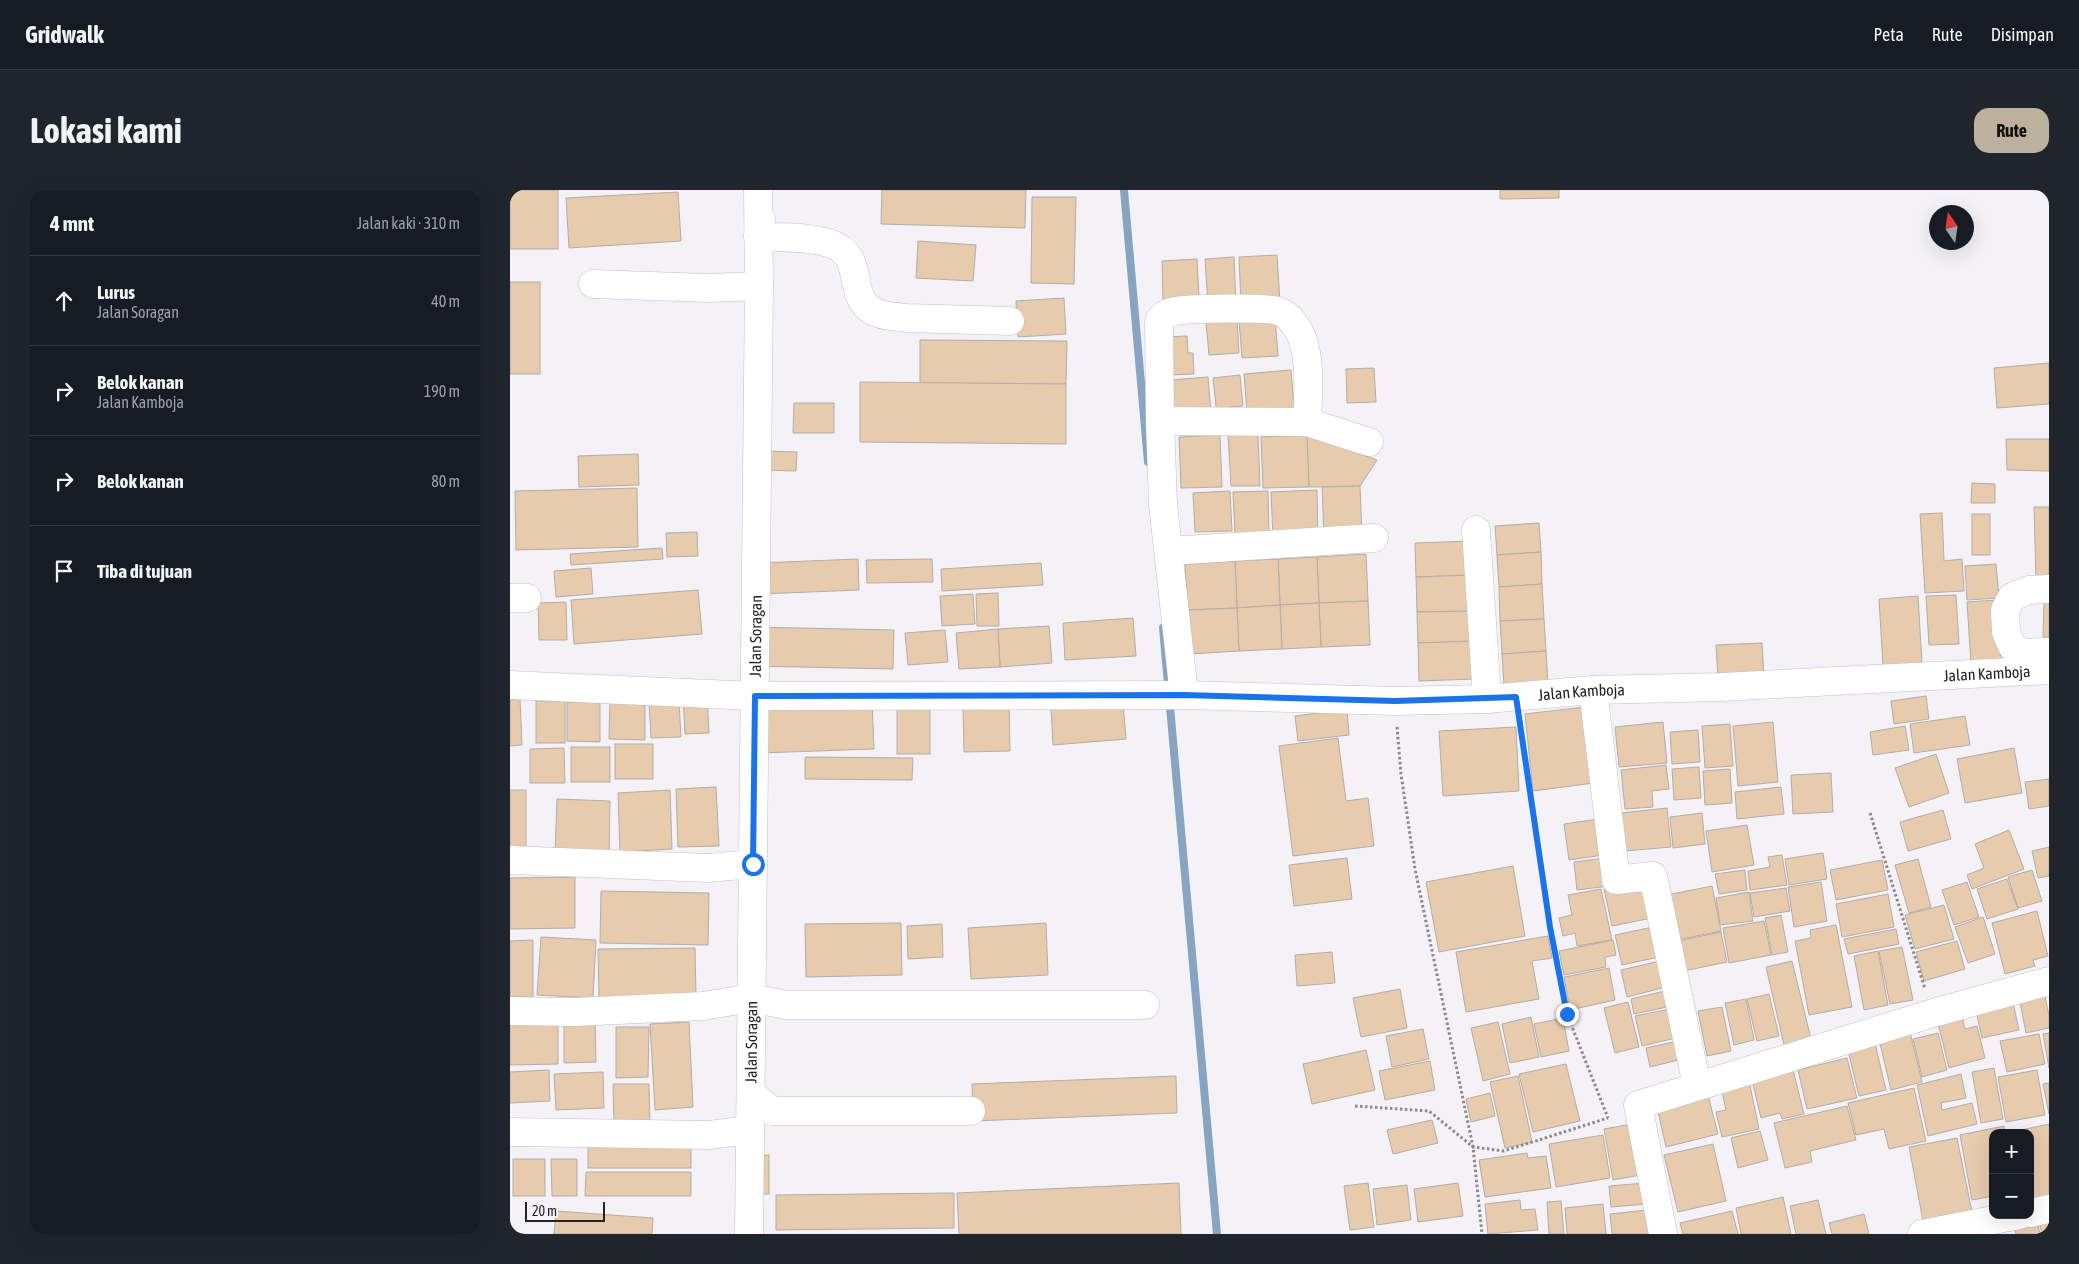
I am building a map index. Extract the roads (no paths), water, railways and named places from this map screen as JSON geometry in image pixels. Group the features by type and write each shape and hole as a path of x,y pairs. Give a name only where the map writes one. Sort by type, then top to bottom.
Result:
{"street":[{"name":"Jalan Soragan","path":"749,1234 759,286 758,190"},
{"path":"764,190 758,237 802,238 840,248 849,257 860,300 873,311 907,318 1010,320"},
{"path":"593,284 708,288 759,286"},
{"path":"1178,695 1169,551 1163,504 1158,326 1162,317 1172,311 1182,310 1271,309 1279,311 1290,319 1303,340 1308,382 1307,422"},
{"path":"1160,421 1307,422 1369,442"},
{"path":"1476,530 1487,699"},
{"path":"1169,551 1374,538"},
{"path":"2049,589 2029,590 2012,597 2005,610 2006,632 2012,646 2022,653 2049,652"},
{"name":"Jalan Kamboja","path":"510,685 755,696 1178,695 1395,701 1487,699 1593,690 1722,687 2049,670"},
{"path":"1593,690 1616,880 1653,876 1697,1086"},
{"path":"510,860 708,868 753,864"},
{"path":"1663,1234 1638,1105 1933,1013 2049,981"},
{"path":"510,1011 575,1012 703,1006 751,998 786,1005 1145,1005"},
{"path":"751,1093 772,1111 971,1112"},
{"path":"510,1132 709,1135 750,1130"},
{"path":"2034,1212 2049,1210"},
{"path":"1922,1234 1999,1219"}],"waterway":[{"path":"1124,190 1148,462"},
{"path":"1163,628 1217,1234"}]}
